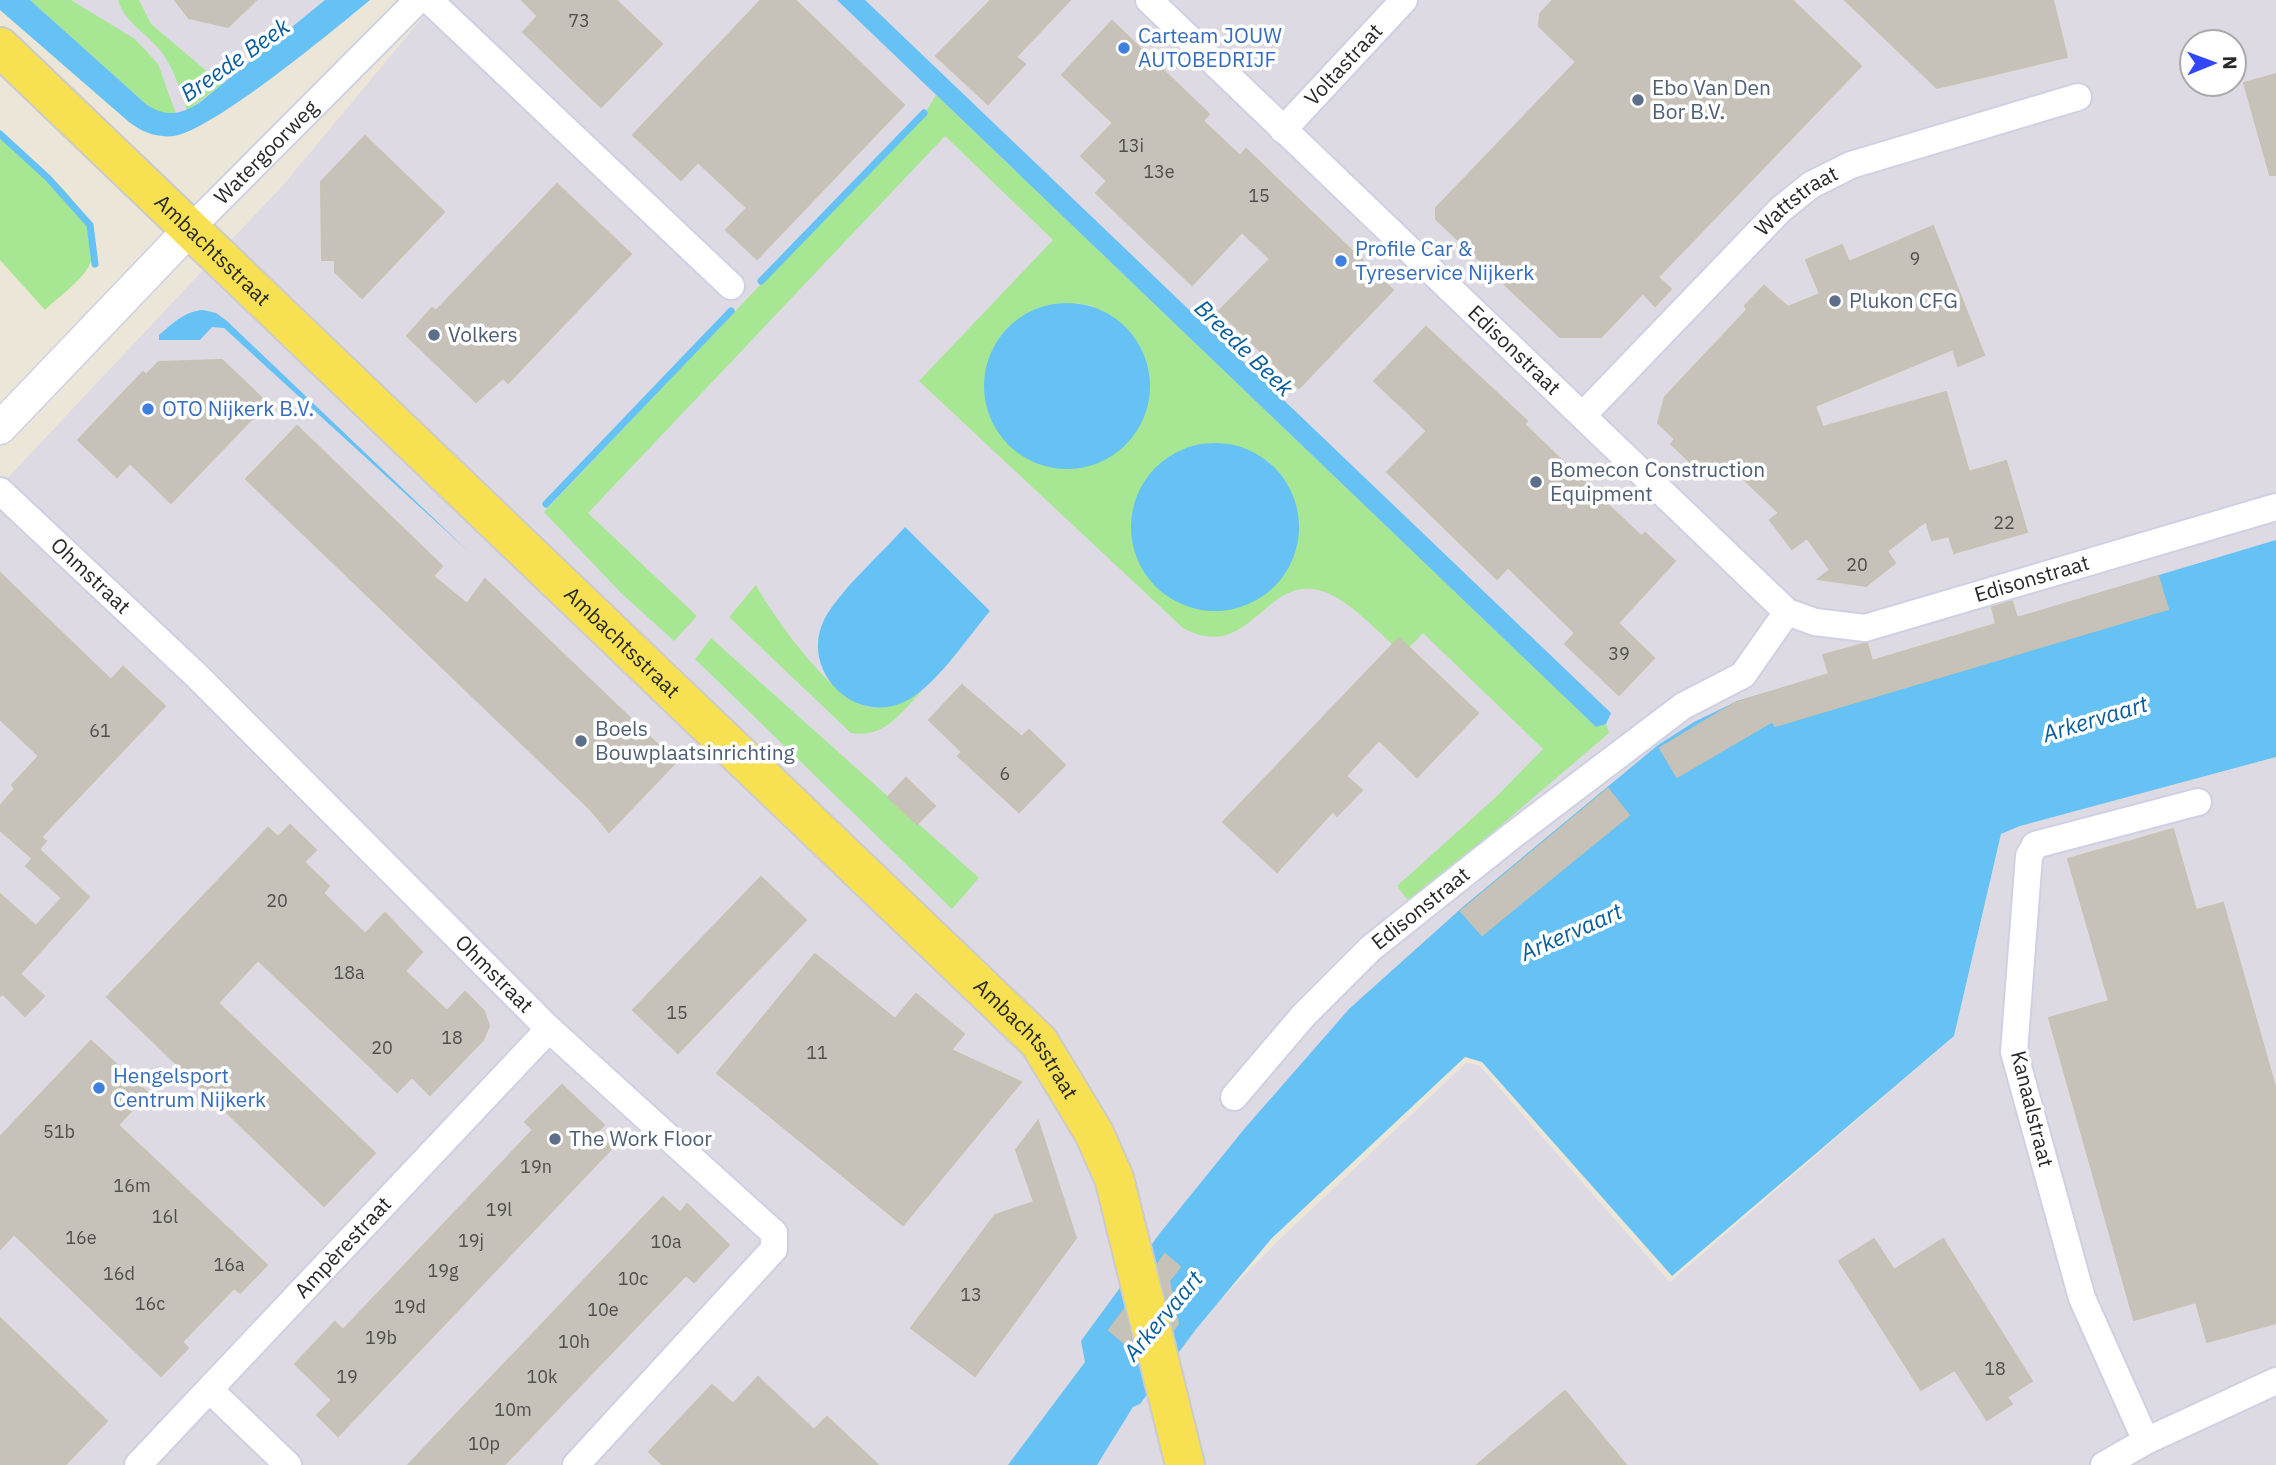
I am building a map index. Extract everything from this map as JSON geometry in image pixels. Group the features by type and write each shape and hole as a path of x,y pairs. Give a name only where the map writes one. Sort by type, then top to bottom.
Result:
{"main road":[{"name":"Ambachtsstraat","path":"0,47 1039,1042 1094,1133 1114,1178 1185,1465"}],"street":[{"name":"Watergoorweg","path":"0,428 190,229 418,0"},
{"path":"429,0 732,286"},
{"name":"Edisonstraat","path":"1149,0 1787,612 1815,622 1865,628 2276,507"},
{"name":"Voltastraat","path":"1283,130 1404,0"},
{"name":"Wattstraat","path":"1583,415 1781,209 1811,185 1882,153 2078,97"},
{"name":"Ohmstraat","path":"0,491 195,675 549,1029 774,1233 775,1249 576,1465"},
{"name":"Edisonstraat","path":"1234,1097 1303,1016 1371,948 1513,835 1683,706 1744,675 1787,612"},
{"name":"Kanaalstraat","path":"2146,1441 2082,1298 2014,1052 2029,856 2035,845 2198,802"},
{"name":"Ampèrestraat","path":"138,1465 549,1029"},
{"path":"2104,1465 2146,1441 2276,1381"},
{"path":"210,1390 288,1465"}],"shaded area":[{"path":"18,0 340,0 259,80 157,126"},
{"name":"Arkervaart","path":"437,0 2276,0 2276,588 1662,773 1182,1339 1280,1239 1466,1063 1479,1065 1670,1282 1954,1036 2001,834 2020,826 2276,757 2276,1465 1091,1465 1157,1375 1026,1465 0,1465 0,486 284,184"}],"green space":[{"path":"30,0 71,0 135,39 158,64 176,114 157,112 147,105"},
{"path":"118,0 139,0 151,24 222,84 187,111 165,57 125,15"},
{"path":"936,95 1596,727 1606,724 1609,733 1410,903 1397,886 1496,797 1543,749 1423,633 1403,654 1354,609 1322,591 1302,589 1285,594 1242,628 1225,635 1206,636 1183,628 919,381 1053,240 945,136 588,513 697,616 674,641 621,593 544,512 927,110","holes":["1076,303 1092,306 1146,359 1149,374 1068,469 1046,466","1210,443 1241,447 1269,462 1273,587 1239,606 1215,610 1177,602"]},
{"path":"0,133 65,191 80,209 90,228 94,246 90,264 76,283 45,310 0,260"},
{"path":"756,585 803,652 833,685 848,697 862,705 878,708 902,702 923,690 900,715 883,728 863,734 851,733 729,617"},
{"path":"711,638 979,878 952,909 695,659"}],"water":[{"path":"0,0 30,0 147,105 173,113 199,103 325,0 370,0 244,98 192,130 174,136 162,136 150,134 129,122 0,10"},
{"path":"837,0 865,0 1611,713 1606,724 1596,727"},
{"path":"1067,303 1099,309 1126,327 1144,354 1150,386 1144,418 1126,445 1099,463 1067,469 1035,463 1008,445 990,418 984,386 990,354 1008,327 1035,309"},
{"path":"203,310 216,313 227,321 468,551 224,328 212,327 200,340 159,340 159,335 179,319"},
{"path":"1215,443 1247,450 1262,457 1274,468 1285,480 1292,495 1299,527 1292,559 1285,574 1274,586 1262,597 1247,604 1215,611 1183,604 1168,597 1156,586 1145,574 1138,559 1131,527 1138,495 1145,480 1156,468 1168,457 1183,450"},
{"path":"905,527 990,611 940,673 918,694 887,707 869,706 851,700 837,689 826,675 819,658 818,639 824,620 839,597"},
{"path":"2276,540 2276,757 2020,826 2001,834 1954,1036 1672,1276 1482,1062 1465,1057 1271,1239 1197,1328 1140,1404 1133,1407 1097,1465 1008,1465 1085,1362 1081,1341 1160,1233 1245,1128 1349,1009 1465,905 1658,745 1694,722 1737,701"}],"building":[{"path":"175,0 256,0 228,27 189,18"},
{"path":"522,0 616,0 662,44 601,107 523,32 538,16"},
{"path":"761,0 795,0 904,105 757,259 726,230 747,208 698,162 681,180 633,135"},
{"path":"991,0 1070,0 1016,57 1025,64 988,104 936,56"},
{"path":"1553,0 1792,0 1861,66 1658,277 1671,289 1655,306 1643,293 1601,337 1560,337 1436,219 1436,208 1576,62 1539,26 1540,14"},
{"path":"1845,0 2053,0 2067,57 1937,88"},
{"path":"1112,21 1209,114 1203,121 1240,156 1246,149 1393,290 1299,388 1219,311 1270,259 1242,232 1192,285 1096,193 1107,181 1081,156 1113,123 1062,75"},
{"path":"2276,74 2276,175 2270,175 2248,97 2248,82"},
{"path":"365,136 444,212 362,298 335,272 335,260 322,260 321,182"},
{"path":"557,184 631,254 508,383 503,378 476,402 407,336 432,308 436,311"},
{"path":"1933,226 1984,355 1958,366 1953,349 1815,406 1823,427 1946,392 1969,472 2006,461 2027,532 1954,553 1949,536 1932,540 1926,521 1887,551 1895,563 1866,586 1818,579 1830,570 1807,538 1792,549 1770,520 1779,513 1725,461 1717,470 1707,461 1699,470 1671,444 1675,439 1658,423 1665,397 1747,310 1745,306 1764,286 1788,307 1820,294 1806,260 1842,245 1849,262"},
{"path":"1426,327 1527,421 1524,424 1641,536 1645,533 1675,561 1618,623 1654,658 1619,695 1565,644 1575,633 1508,567 1497,579 1387,472 1427,431 1374,381"},
{"path":"222,360 267,403 171,503 130,463 117,477 78,440 143,372 146,375 159,362"},
{"path":"297,426 442,566 433,576 467,604 485,579 676,762 609,832 590,809 246,479"},
{"path":"0,573 111,680 123,667 165,706 41,837 46,841 32,858 0,830 0,806 15,789 12,785 39,756 0,719"},
{"path":"2158,576 2168,609 1775,726 1773,721 1677,777 1660,748 1735,703 1829,674 1823,655 1867,643 1872,661 1996,624 1992,607 2012,601 2017,618"},
{"path":"1399,638 1478,713 1417,777 1379,740 1346,776 1362,790 1337,816 1333,811 1277,872 1223,822"},
{"path":"962,685 1022,737 1029,730 1065,765 1019,812 958,756 962,752 929,720"},
{"path":"906,778 935,806 917,824 888,797"},
{"path":"1608,789 1629,815 1482,935 1461,911"},
{"path":"290,825 316,850 304,862 329,886 323,893 365,934 385,913 422,952 405,971 447,1011 465,992 484,1011 489,1026 483,1040 430,1095 412,1077 397,1092 258,960 218,1003 375,1153 324,1206 107,997 268,828 278,837"},
{"path":"2173,829 2196,910 2223,903 2276,1090 2276,1323 2207,1342 2196,1302 2134,1320 2049,1018 2109,1001 2068,859"},
{"path":"40,850 89,897 20,974 44,996 25,1016 3,994 0,996 0,894 36,926 62,898 26,866"},
{"path":"761,877 806,920 678,1053 633,1010"},
{"path":"815,954 895,1019 916,994 964,1034 951,1050 1021,1082 903,1225 717,1073"},
{"path":"91,1041 148,1093 118,1125 267,1265 240,1293 234,1288 182,1342 188,1348 161,1376 14,1234 0,1249 0,1137"},
{"path":"562,1085 604,1125 596,1133 612,1148 338,1436 317,1415 332,1400 295,1364 335,1322 343,1330 533,1130 525,1122"},
{"path":"1038,1121 1076,1238 975,1376 911,1328 995,1215 1034,1202 1016,1150"},
{"path":"663,1197 680,1213 687,1204 729,1245 694,1282 686,1275 504,1465 408,1465"},
{"path":"1874,1239 1894,1270 1943,1239 2032,1381 2007,1397 2012,1404 1987,1420 1955,1370 1921,1390 1839,1261"},
{"path":"1165,1254 1180,1267 1169,1281 1178,1324 1174,1329 1158,1264"},
{"path":"1124,1310 1134,1351 1109,1330"},
{"path":"0,1318 107,1421 65,1465 0,1465"},
{"path":"758,1377 814,1430 827,1417 878,1465 663,1465 649,1452 712,1385 733,1404"},
{"path":"1565,1391 1626,1465 1477,1465"}],"waterway":[{"path":"761,281 924,113"},
{"path":"0,134 48,178 90,225 95,264"},
{"path":"546,504 731,311"}],"place":[{"name":"Carteam JOUW AUTOBEDRIJF","path":"1124,48"},
{"name":"Ebo Van Den Bor B.V.","path":"1638,100"},
{"name":"Profile Car & Tyreservice Nijkerk","path":"1341,261"},
{"name":"Plukon CFG","path":"1835,301"},
{"name":"Volkers","path":"434,335"},
{"name":"OTO Nijkerk B.V.","path":"148,409"},
{"name":"Bomecon Construction Equipment","path":"1536,482"},
{"name":"Boels Bouwplaatsinrichting","path":"581,741"},
{"name":"Hengelsport Centrum Nijkerk","path":"99,1088"},
{"name":"The Work Floor","path":"555,1139"}],"water label":[{"name":"Breede Beek","path":"235,60"},
{"name":"Breede Beek","path":"1244,348"}]}
